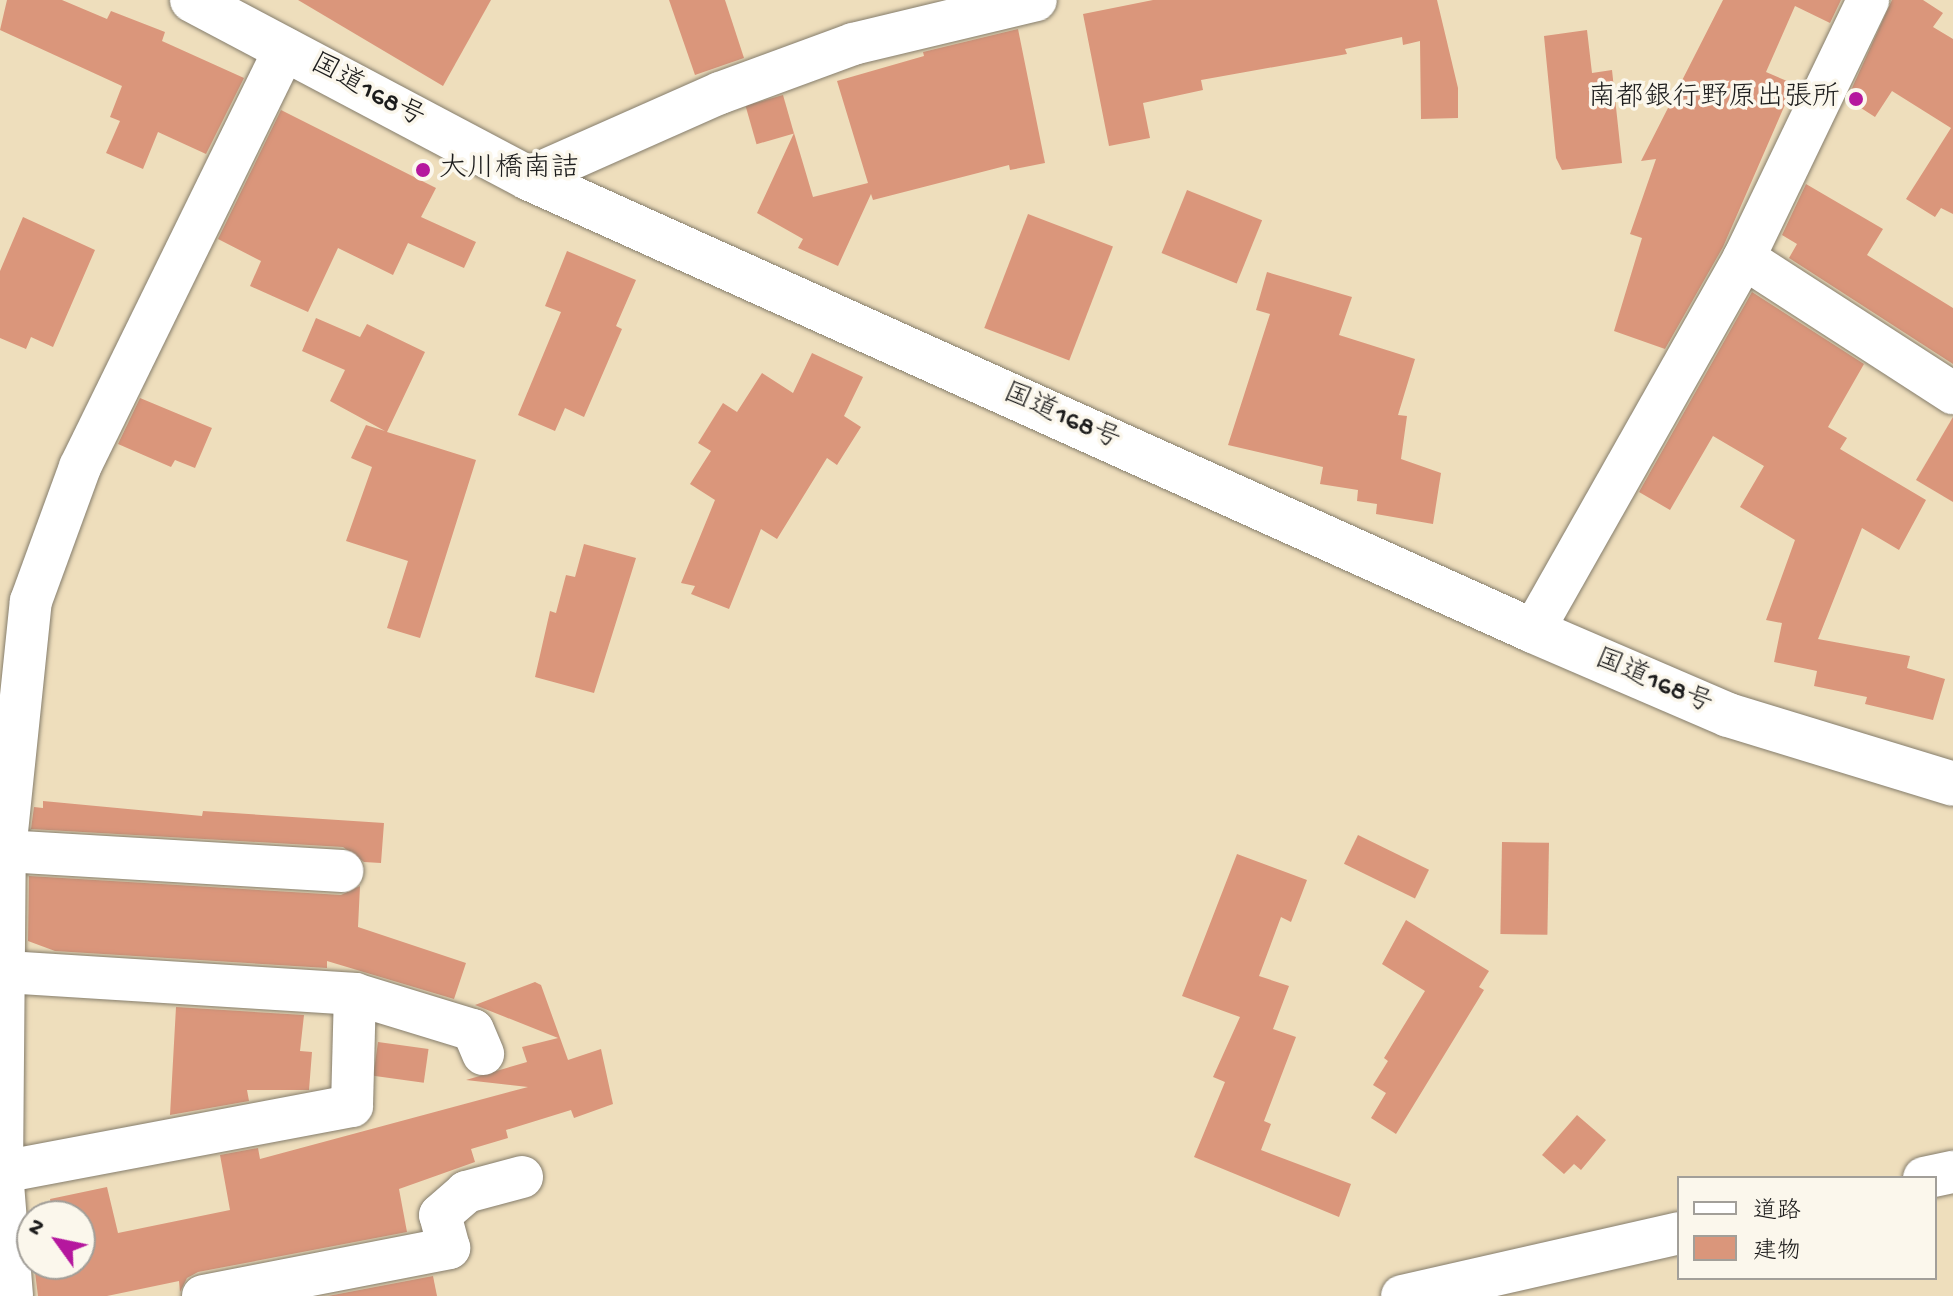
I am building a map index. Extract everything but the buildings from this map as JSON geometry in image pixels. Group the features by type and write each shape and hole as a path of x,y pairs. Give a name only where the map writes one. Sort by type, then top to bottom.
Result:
{"highway":[{"name":"国道168号","path":"192,0 528,178 1533,631 1728,715 1953,784"}],"street":[{"path":"528,178 720,93 853,44 1036,0"},
{"path":"1533,631 1744,258 1868,0"},
{"path":"12,1296 2,1172 2,925 5,851 31,601 80,467 285,48"},
{"path":"1744,258 1953,393"},
{"path":"5,851 342,871"},
{"path":"3,972 355,994 473,1030 483,1054"},
{"path":"2,1172 352,1106 355,994"},
{"path":"203,1296 449,1248 440,1215 466,1192 522,1177"},
{"path":"1402,1296 1677,1233"}],"place":[{"name":"南都銀行野原出張所","path":"1856,99"},
{"name":"大川橋南詰","path":"423,170"}]}
